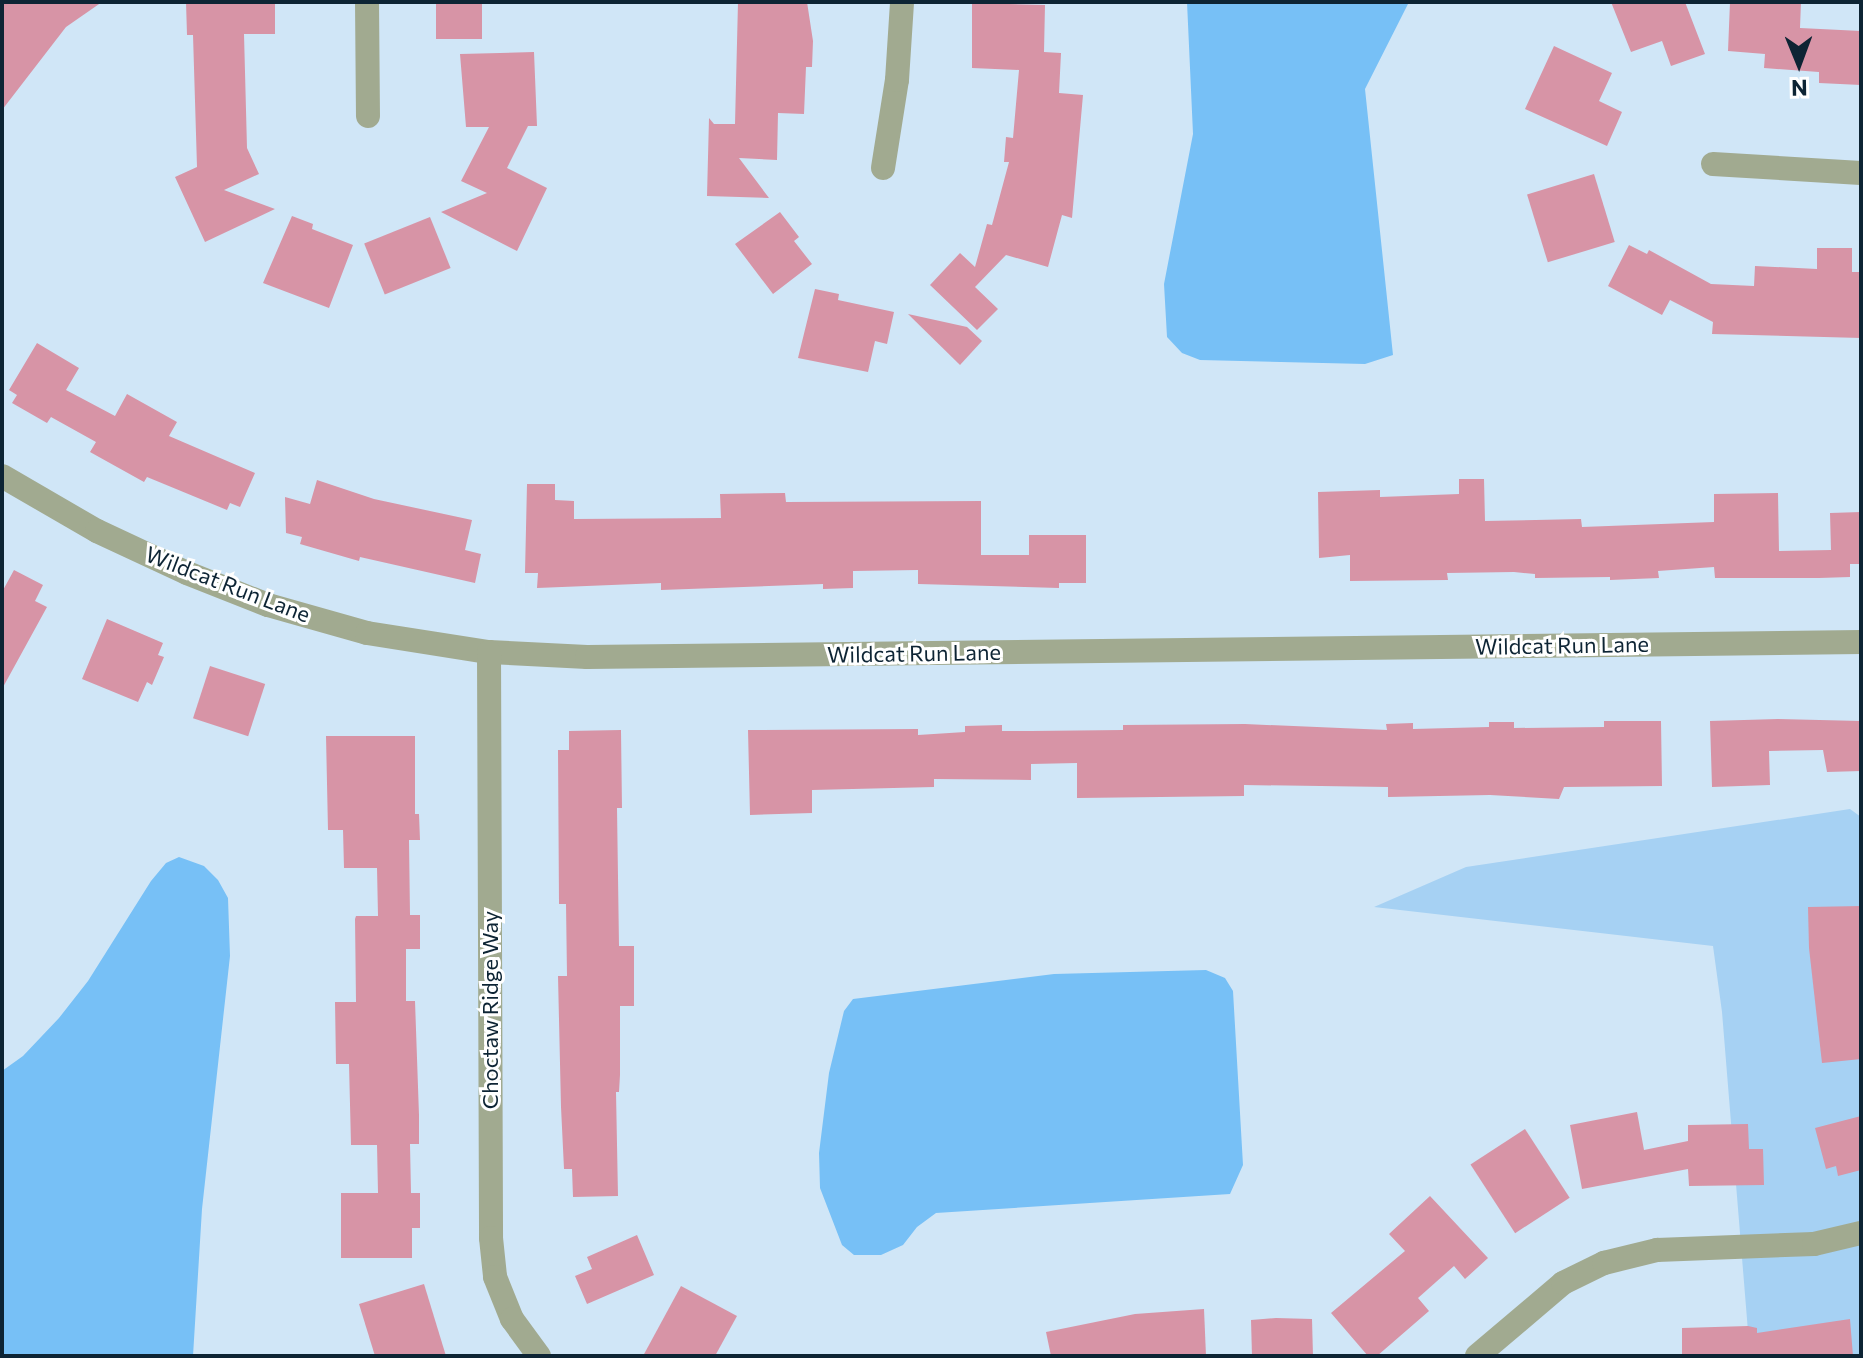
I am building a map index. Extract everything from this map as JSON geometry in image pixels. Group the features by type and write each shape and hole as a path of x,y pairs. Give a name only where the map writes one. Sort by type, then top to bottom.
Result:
{"street":[{"path":"367,2 368,116"},
{"path":"883,168 897,80 902,2"},
{"path":"1713,164 1861,173"},
{"name":"Wildcat Run Lane","path":"2,476 97,531 187,573 268,605 367,633 489,652 587,657 1861,642"},
{"name":"Choctaw Ridge Way","path":"489,652 491,1238 495,1277 512,1319 539,1356"},
{"path":"1477,1356 1563,1283 1604,1263 1657,1250 1814,1244 1861,1233"}],"shaded area":[{"path":"1187,2 1409,2 1365,89 1393,355 1365,364 1200,360 1182,353 1167,337 1164,284 1193,134"},
{"path":"1850,809 1861,817 1861,1356 1750,1356 1722,1012 1713,946 1374,907 1466,867"},
{"path":"179,857 204,866 218,880 228,898 230,956 202,1209 193,1356 2,1356 2,1071 23,1056 59,1018 88,981 151,881 166,863"},
{"path":"1206,970 1225,978 1233,991 1243,1165 1230,1194 936,1213 917,1227 903,1245 881,1255 854,1255 842,1245 820,1188 819,1153 829,1073 844,1011 853,999 1054,974"}],"building":[{"path":"2,2 102,2 66,27 2,110"},
{"path":"186,2 275,2 275,34 244,34 247,148 259,174 224,190 275,209 205,242 175,177 197,167 193,35 187,35"},
{"path":"436,2 482,2 482,39 436,39"},
{"path":"738,2 807,2 813,41 812,67 806,67 804,114 778,113 777,160 739,158 769,198 707,196 709,118 714,124 735,124"},
{"path":"1611,2 1685,2 1705,54 1671,66 1662,41 1631,52"},
{"path":"1730,2 1801,2 1800,28 1861,31 1861,85 1819,83 1819,72 1764,68 1765,54 1728,51"},
{"path":"972,3 1045,5 1044,52 1061,53 1059,93 1083,95 1072,218 1062,215 1048,267 1006,255 975,287 998,309 977,330 930,285 960,253 975,267 987,224 992,225 1009,162 1004,162 1006,137 1013,138 1019,70 972,68"},
{"path":"1554,46 1612,73 1599,101 1622,112 1607,146 1525,109"},
{"path":"534,52 537,126 528,126 507,168 547,188 517,251 441,212 487,193 461,181 489,127 466,127 460,54"},
{"path":"1594,174 1615,242 1548,262 1527,194"},
{"path":"780,212 799,237 794,241 812,264 773,294 735,244"},
{"path":"292,216 313,224 312,229 353,245 329,308 263,283"},
{"path":"430,217 451,268 385,295 364,244"},
{"path":"1629,245 1647,254 1649,250 1711,284 1754,286 1755,266 1817,269 1817,248 1852,248 1852,272 1861,272 1861,338 1712,334 1713,322 1670,300 1662,315 1608,286"},
{"path":"815,289 839,294 838,300 894,312 887,344 875,341 868,372 798,358"},
{"path":"908,314 967,327 982,341 960,365"},
{"path":"37,343 79,368 66,390 115,416 127,394 177,422 169,436 255,473 240,507 230,503 227,510 147,477 144,482 90,452 96,442 51,417 47,423 12,403 17,395 9,390"},
{"path":"1459,479 1484,479 1485,521 1581,519 1582,527 1714,522 1714,494 1778,493 1779,551 1831,550 1830,513 1861,512 1861,564 1850,564 1850,577 1715,578 1714,567 1658,571 1659,578 1610,580 1610,577 1535,578 1535,574 1514,572 1447,573 1448,580 1350,581 1350,555 1319,558 1318,492 1380,490 1380,497 1459,494"},
{"path":"317,480 374,499 472,520 465,550 481,554 475,583 360,557 359,561 300,544 302,537 286,533 285,497 310,504"},
{"path":"527,484 555,484 555,500 574,501 574,519 721,518 720,494 785,493 786,502 981,501 981,555 1029,555 1029,535 1086,535 1086,583 1059,583 1059,588 918,584 918,570 853,571 853,588 823,589 823,584 661,590 661,583 537,588 538,573 525,573"},
{"path":"14,570 43,585 35,601 47,607 2,689 2,592"},
{"path":"107,619 163,643 158,655 164,657 152,685 147,682 138,702 82,679"},
{"path":"210,666 265,684 248,736 193,718"},
{"path":"1604,721 1661,721 1662,786 1564,787 1559,799 1490,795 1388,797 1388,787 1244,785 1244,796 1077,798 1077,763 1031,764 1031,780 934,779 934,787 812,790 812,813 750,815 748,730 918,729 918,735 965,732 965,726 1002,725 1002,731 1123,730 1123,725 1245,724 1387,730 1386,724 1413,723 1413,729 1489,727 1489,722 1514,722 1514,728 1604,727"},
{"path":"1710,721 1861,721 1861,771 1827,772 1823,750 1769,751 1770,785 1712,787"},
{"path":"621,730 622,808 617,808 619,946 634,946 634,1006 620,1006 620,1075 619,1092 616,1092 618,1196 573,1197 572,1169 564,1169 561,1107 558,976 567,976 566,904 559,904 558,750 569,750 569,731"},
{"path":"326,736 415,736 415,814 419,814 420,840 409,840 410,915 420,915 420,949 406,949 406,1001 415,1001 419,1144 410,1144 411,1193 420,1193 420,1228 412,1228 412,1258 341,1258 341,1193 378,1193 377,1145 351,1145 349,1064 336,1064 335,1002 356,1002 355,919 356,916 378,916 377,868 344,868 343,830 328,830"},
{"path":"1861,906 1861,1059 1822,1063 1809,948 1808,907"},
{"path":"1637,1112 1644,1150 1688,1141 1688,1125 1748,1124 1749,1149 1763,1149 1764,1185 1689,1186 1688,1169 1582,1189 1570,1125"},
{"path":"1861,1116 1861,1170 1838,1176 1836,1166 1826,1169 1815,1128"},
{"path":"1525,1129 1570,1198 1515,1233 1470,1164"},
{"path":"1430,1196 1488,1258 1465,1279 1454,1266 1418,1298 1429,1311 1377,1356 1368,1356 1331,1313 1405,1251 1389,1234"},
{"path":"637,1235 654,1275 587,1304 575,1276 592,1269 587,1257"},
{"path":"424,1284 446,1356 375,1356 359,1304"},
{"path":"681,1286 737,1316 715,1356 643,1356"},
{"path":"1204,1309 1206,1356 1051,1356 1046,1332 1135,1314"},
{"path":"1312,1319 1313,1356 1252,1356 1251,1320"},
{"path":"1850,1319 1853,1356 1682,1356 1682,1328 1748,1326 1757,1328 1757,1333"}]}
